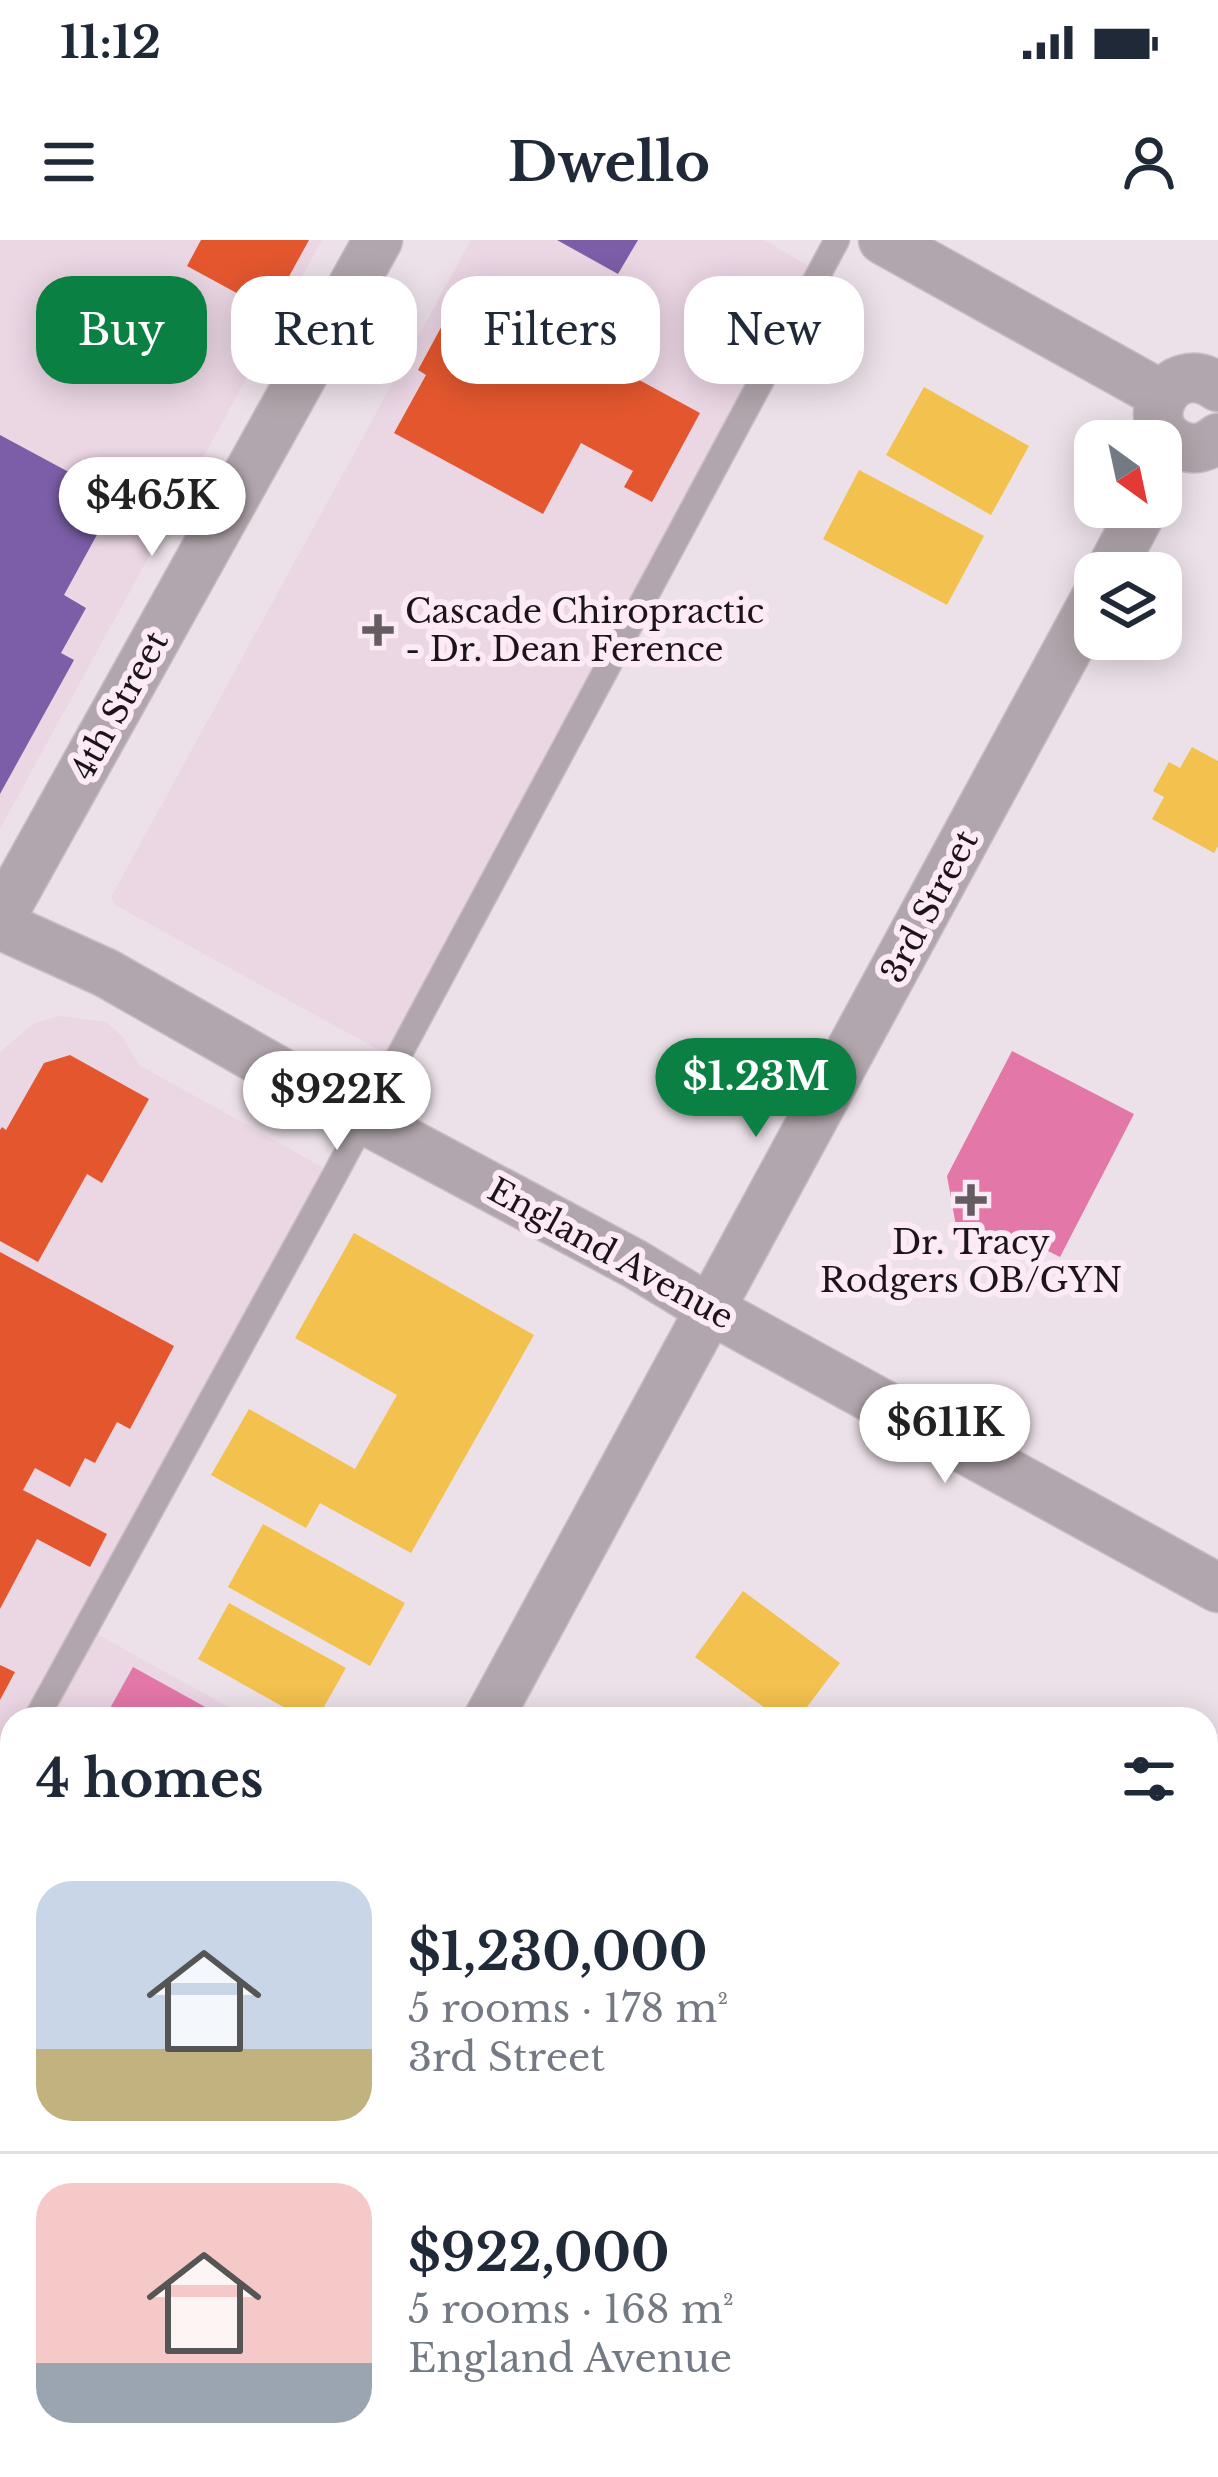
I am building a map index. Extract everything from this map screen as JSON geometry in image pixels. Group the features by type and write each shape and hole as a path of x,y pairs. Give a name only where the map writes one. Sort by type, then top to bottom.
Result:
{"street":[{"name":"4th Street","path":"0,922 378,240"},
{"path":"883,240 1162,395"},
{"path":"1186,453 1162,429 1158,418 1162,395 1190,377 1216,380"},
{"name":"3rd Street","path":"495,1707 1074,638"},
{"name":"England Avenue","path":"0,922 106,973 1218,1588"}],"lane":[{"path":"43,1707 365,1120 837,240"}],"shaded area":[{"path":"0,240 322,240 302,276 231,276 231,384 243,384 0,829"},
{"path":"471,240 764,240 819,272 817,276 684,276 684,384 759,384 397,1060 115,905 111,897 392,384 417,384 417,339 441,295 441,384 660,384 660,276 451,276"},
{"path":"58,1016 106,1022 122,1036 139,1065 335,1174 86,1628 228,1707 0,1707 0,1052 33,1024"}],"building: Homes":[{"path":"924,387 1029,446 991,515 886,455"},
{"path":"859,470 984,536 947,605 823,539"},
{"path":"1192,747 1218,761 1218,846 1214,853 1152,819 1164,797 1153,791 1169,762 1180,768"},
{"path":"354,1233 534,1335 411,1553 320,1503 306,1528 211,1475 249,1409 355,1469 397,1395 295,1338"},
{"path":"263,1524 405,1603 370,1666 228,1587"},
{"path":"743,1591 840,1663 807,1707 764,1707 695,1657"},
{"path":"229,1603 346,1668 324,1707 284,1707 198,1659"}],"building: Shops":[{"path":"201,240 309,240 289,276 231,276 231,290 187,266"},
{"path":"441,328 441,384 647,384 700,413 652,502 624,487 633,471 581,443 543,514 394,433 426,375 418,370"},
{"path":"70,1055 149,1099 102,1183 87,1174 38,1262 0,1241 0,1130 6,1130 44,1063"},
{"path":"0,1252 174,1346 130,1429 117,1422 95,1463 85,1458 70,1487 35,1468 23,1490 107,1534 90,1567 37,1539 0,1609"},
{"path":"0,1665 15,1672 0,1700"}],"building: Offices":[{"path":"557,240 638,240 618,274"},
{"path":"0,435 117,498 64,595 86,608 61,653 74,660 0,794"}],"building: Health":[{"path":"1012,1051 1134,1114 1060,1257 1026,1240 1017,1257 956,1226 947,1176"},
{"path":"133,1667 205,1707 111,1707"}],"place":[{"name":"Cascade Chiropractic - Dr. Dean Ference","path":"378,630"},
{"name":"Dr. Tracy Rodgers OB/GYN","path":"971,1200"}]}
